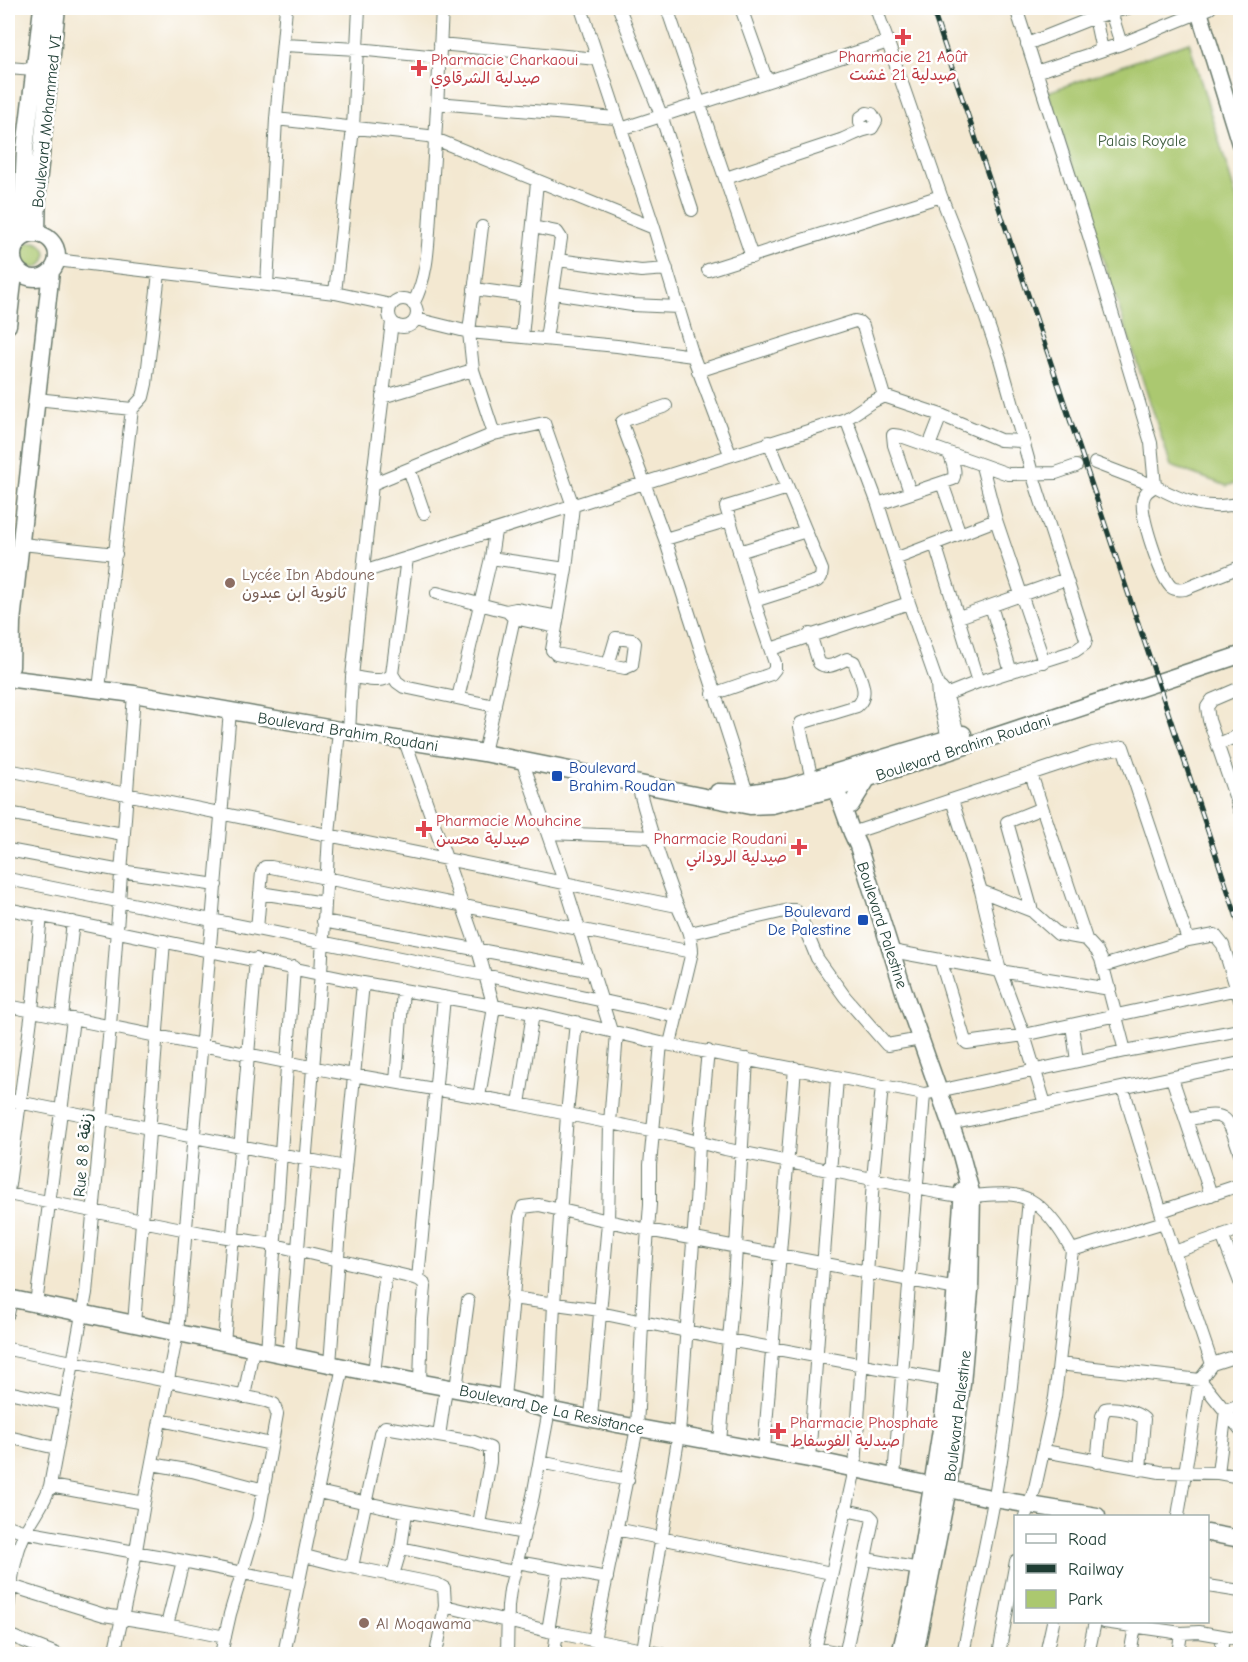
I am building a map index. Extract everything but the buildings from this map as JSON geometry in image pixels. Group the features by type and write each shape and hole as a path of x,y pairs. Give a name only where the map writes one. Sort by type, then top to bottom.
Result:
{"main road":[{"name":"Boulevard Mohammed VI","path":"15,242 42,8"},
{"name":"Boulevard Mohammed VI","path":"37,234 38,183 57,8"},
{"path":"1202,9 1240,144"},
{"path":"8,325 12,255 15,242 28,235 37,234 46,237 56,251 36,399 12,622 10,675"},
{"path":"12,263 23,275 34,278 46,275 53,266"},
{"name":"Boulevard Brahim Roudani","path":"10,675 484,753 681,792 749,799 772,805 811,788 955,742 1240,644"},
{"name":"Boulevard Brahim Roudani","path":"838,780 868,778 955,742 1142,689 1240,655"},
{"path":"811,788 820,799 847,807 868,778"},
{"name":"Boulevard Palestine","path":"838,780 921,1040 931,1092 950,1124 965,1175 967,1196 955,1382 915,1654"},
{"name":"Boulevard De La Resistance","path":"9,1303 36,1304 83,1313 504,1398 549,1410 638,1428 809,1459 940,1486 994,1499 1027,1511 1083,1515"},
{"name":"Boulevard Palestine","path":"900,1654 940,1486"},
{"path":"1209,1533 1240,1539"}],"street":[{"path":"267,285 276,119 286,8"},
{"path":"335,293 353,128 359,8"},
{"path":"413,304 424,278 436,140 442,8"},
{"path":"619,8 661,115 692,210"},
{"path":"668,8 752,257"},
{"path":"741,8 767,81"},
{"path":"876,8 940,196 960,244 1000,359 1032,473 1086,639 1085,644 1075,651 942,696"},
{"path":"1016,8 1090,239 1151,443 1155,486"},
{"path":"1027,44 1094,12 1111,12 1128,8"},
{"path":"585,9 597,59 654,228 693,356 730,454"},
{"path":"1036,72 1121,44 1202,9"},
{"path":"1094,12 1102,50"},
{"path":"1111,12 1121,44"},
{"path":"437,103 618,123 661,115 888,42"},
{"path":"284,45 597,59"},
{"path":"8,68 34,70"},
{"path":"276,119 418,135 436,140 654,228"},
{"path":"726,178 841,140 864,128"},
{"path":"522,337 537,182"},
{"path":"708,270 940,196"},
{"path":"482,227 469,332 473,370 494,434"},
{"path":"533,227 557,232 561,238 546,339"},
{"path":"558,260 641,271 667,269"},
{"path":"53,266 159,273 267,285 335,293 392,305"},
{"path":"36,399 132,409 139,404 146,384 159,273"},
{"path":"474,289 526,296"},
{"path":"554,293 632,304 679,307"},
{"path":"289,1356 321,974 329,835 352,677 392,322 389,311 392,305 402,299 413,304 416,309 416,319 412,325 398,327 392,322"},
{"path":"416,319 469,332 693,356"},
{"path":"698,371 855,321 863,326 884,396"},
{"path":"382,397 473,370"},
{"path":"363,572 846,419 884,396 941,415 1000,440 1023,441"},
{"path":"666,406 622,422 664,539 749,799"},
{"path":"99,688 132,409"},
{"path":"929,446 941,415"},
{"path":"846,419 878,504 955,742"},
{"path":"372,484 494,434 544,423 573,506 566,569 552,650 608,665"},
{"path":"910,492 894,445 893,435 1008,474"},
{"path":"754,601 817,581 821,577 822,570 769,442"},
{"path":"878,504 955,478 950,455"},
{"path":"1095,463 1155,486 1178,498 1203,506 1229,506 1240,503"},
{"path":"982,466 996,520 1044,662"},
{"path":"986,481 1008,474 1056,473 1076,466"},
{"path":"409,469 424,513"},
{"path":"942,483 960,534"},
{"path":"1155,486 1146,492 1143,502 1144,514 1163,574 1172,588 1185,589 1240,567"},
{"path":"713,694 771,674 775,669 771,649 726,507 788,488"},
{"path":"664,539 729,520"},
{"path":"895,559 996,520"},
{"path":"458,698 491,558 495,531"},
{"path":"739,552 806,531"},
{"path":"22,544 116,554"},
{"path":"935,544 978,682"},
{"path":"352,677 383,680 388,679 392,674 407,558"},
{"path":"491,558 566,569"},
{"path":"959,617 1066,579"},
{"path":"437,593 557,622"},
{"path":"771,649 810,634 909,603"},
{"path":"991,606 1011,672"},
{"path":"484,753 512,612"},
{"path":"810,634 821,665 828,667 847,659 854,662 864,693 857,706 801,723 811,788"},
{"path":"392,674 396,682 404,687 495,706"},
{"path":"1240,688 1208,703 1207,712 1240,811"},
{"name":"Rue 8 8 زنقة","path":"8,1608 19,1548 25,1532 42,1507 50,1486 83,1313 110,1026 134,694"},
{"path":"114,1654 136,1552 177,1333 230,711"},
{"path":"1218,744 1240,735"},
{"path":"405,741 478,950 494,1007 479,1096"},
{"path":"856,837 952,800 1093,753 1123,747 1188,940"},
{"path":"522,760 614,1032 608,1222 591,1417"},
{"path":"8,770 677,906"},
{"path":"1031,774 1086,939 1097,951 1103,966 1125,1051"},
{"path":"594,1640 638,1428 652,1132 666,1044 677,1017 692,952 690,933 677,906 652,837 637,782"},
{"path":"952,800 981,891 1000,971 1024,1035 1045,1104"},
{"path":"1032,911 1006,822 1042,808"},
{"path":"8,813 123,834"},
{"path":"548,833 652,837"},
{"path":"8,850 121,871 216,885"},
{"path":"257,929 262,872 267,867 692,952"},
{"path":"8,879 484,975 677,1017"},
{"path":"981,891 1032,911 1058,934 1086,939"},
{"path":"260,893 324,903"},
{"path":"8,909 321,974 533,1013 666,1044 837,1078 931,1092 1125,1051 1240,1030"},
{"path":"690,933 795,910 799,914 817,958 879,1044 921,1040"},
{"path":"41,915 32,1011 13,1101 8,1193 186,1230 275,1245 418,1279 425,1287 420,1382"},
{"path":"323,921 593,971"},
{"path":"36,1304 61,1112 73,922"},
{"path":"941,962 966,1042 1024,1035 1116,1014 1239,994 1223,945 1218,937 1210,935 1103,966"},
{"path":"134,1324 164,941"},
{"path":"892,951 941,962 1110,989"},
{"path":"224,1343 256,959"},
{"path":"244,1397 260,1350 275,1245 294,967"},
{"path":"284,1654 318,1492 337,1365 338,1261 363,982"},
{"path":"396,1082 403,990"},
{"path":"418,1279 444,997"},
{"path":"8,1006 354,1075 519,1104 917,1188 967,1196 1010,1195 1034,1203 1062,1233 1072,1250 1055,1397 1044,1451 1027,1511"},
{"path":"519,1104 533,1013"},
{"path":"507,1654 508,1606 540,1462 549,1410 567,1115 576,1022"},
{"path":"1072,1025 1077,1061"},
{"path":"643,1650 679,1434 699,1142 708,1051"},
{"path":"720,1442 743,1152 747,1059"},
{"path":"950,1124 1240,1063"},
{"path":"764,1450 795,1068"},
{"path":"809,1459 837,1078"},
{"path":"1172,1078 1211,1195"},
{"path":"845,1510 869,1515 873,1519 866,1559 846,1651 841,1653 815,1651 831,1573 845,1510 855,1469 873,1179 882,1086"},
{"path":"1123,1088 1212,1364"},
{"path":"894,1477 917,1188 931,1092"},
{"path":"13,1101 345,1167"},
{"path":"1186,1120 1209,1114 1223,1117 1230,1124 1240,1153"},
{"path":"1072,1250 1163,1217 1211,1195 1239,1189"},
{"path":"963,1654 994,1499 1015,1358 1028,1215 1034,1203"},
{"path":"504,1398 520,1217 523,1207 534,1204 608,1222 962,1290"},
{"path":"1174,1252 1240,1229"},
{"path":"1222,1235 1240,1282"},
{"path":"374,1373 386,1271"},
{"path":"512,1298 600,1311 687,1332 955,1382"},
{"path":"439,1436 451,1389 468,1300"},
{"path":"8,1349 271,1402 275,1407 277,1414 254,1537 221,1654"},
{"path":"1178,1515 1200,1380 1212,1364 1240,1355"},
{"path":"1059,1364 1200,1380 1240,1429"},
{"path":"8,1392 64,1404"},
{"path":"1226,1410 1240,1405"},
{"path":"1097,1461 1102,1416 1105,1409 1110,1408 1140,1415 1144,1419 1140,1470"},
{"path":"1218,1473 1226,1410"},
{"path":"161,1420 271,1444"},
{"path":"352,1567 382,1429 392,1427 481,1444 490,1448 490,1462 478,1524"},
{"path":"8,1437 56,1448"},
{"path":"1044,1451 1140,1470 1184,1474 1218,1473 1240,1477"},
{"path":"540,1462 628,1480"},
{"path":"152,1464 192,1471 264,1490"},
{"path":"50,1486 144,1503"},
{"path":"318,1492 406,1512 524,1533"},
{"path":"393,1575 401,1548 406,1512"},
{"path":"8,1526 25,1532 298,1584"},
{"path":"616,1529 831,1573"},
{"path":"401,1548 515,1567 558,1570 607,1578"},
{"path":"305,1556 441,1586 445,1590 445,1605 438,1654"},
{"path":"866,1559 919,1569"},
{"path":"168,1625 183,1561"},
{"path":"554,1654 553,1632 558,1570"},
{"path":"999,1654 1012,1603 1014,1582"},
{"path":"11,1586 95,1613 225,1637"},
{"path":"1209,1586 1240,1591"},
{"path":"445,1605 553,1632 662,1654"},
{"path":"1046,1654 1053,1623"},
{"path":"1088,1654 1095,1623"},
{"path":"1110,1623 1135,1627 1158,1626 1181,1633 1200,1627 1223,1636 1240,1639"},
{"path":"1130,1654 1135,1627"},
{"path":"1178,1654 1181,1633"},
{"path":"8,1635 57,1654"},
{"path":"1221,1654 1223,1636"}],"green space":[{"name":"Palais Royale","path":"1189,42 1240,210 1240,481 1227,486 1171,466 1048,92"},
{"path":"33,242 42,246 46,255 42,264 33,268 24,264 20,255 24,246"}],"tunnel":[{"path":"1076,466 1083,463 1095,463"}],"railway":[{"path":"932,8 1240,927"}],"place":[{"name":"Pharmacie 21 Août صيدلية 21 غشت","path":"903,37"},
{"name":"Pharmacie Charkaoui صيدلية الشرقاوي","path":"419,68"},
{"name":"Lycée Ibn Abdoune ثانوية ابن عبدون","path":"230,583"},
{"name":"Boulevard Brahim Roudan","path":"557,776"},
{"name":"Pharmacie Mouhcine صيدلية محسن","path":"424,829"},
{"name":"Pharmacie Roudani صيدلية الروداني","path":"799,847"},
{"name":"Boulevard De Palestine","path":"863,920"},
{"name":"Pharmacie Phosphate صيدلية الفوسفاط","path":"778,1431"},
{"name":"Al Moqawama","path":"364,1623"}]}
